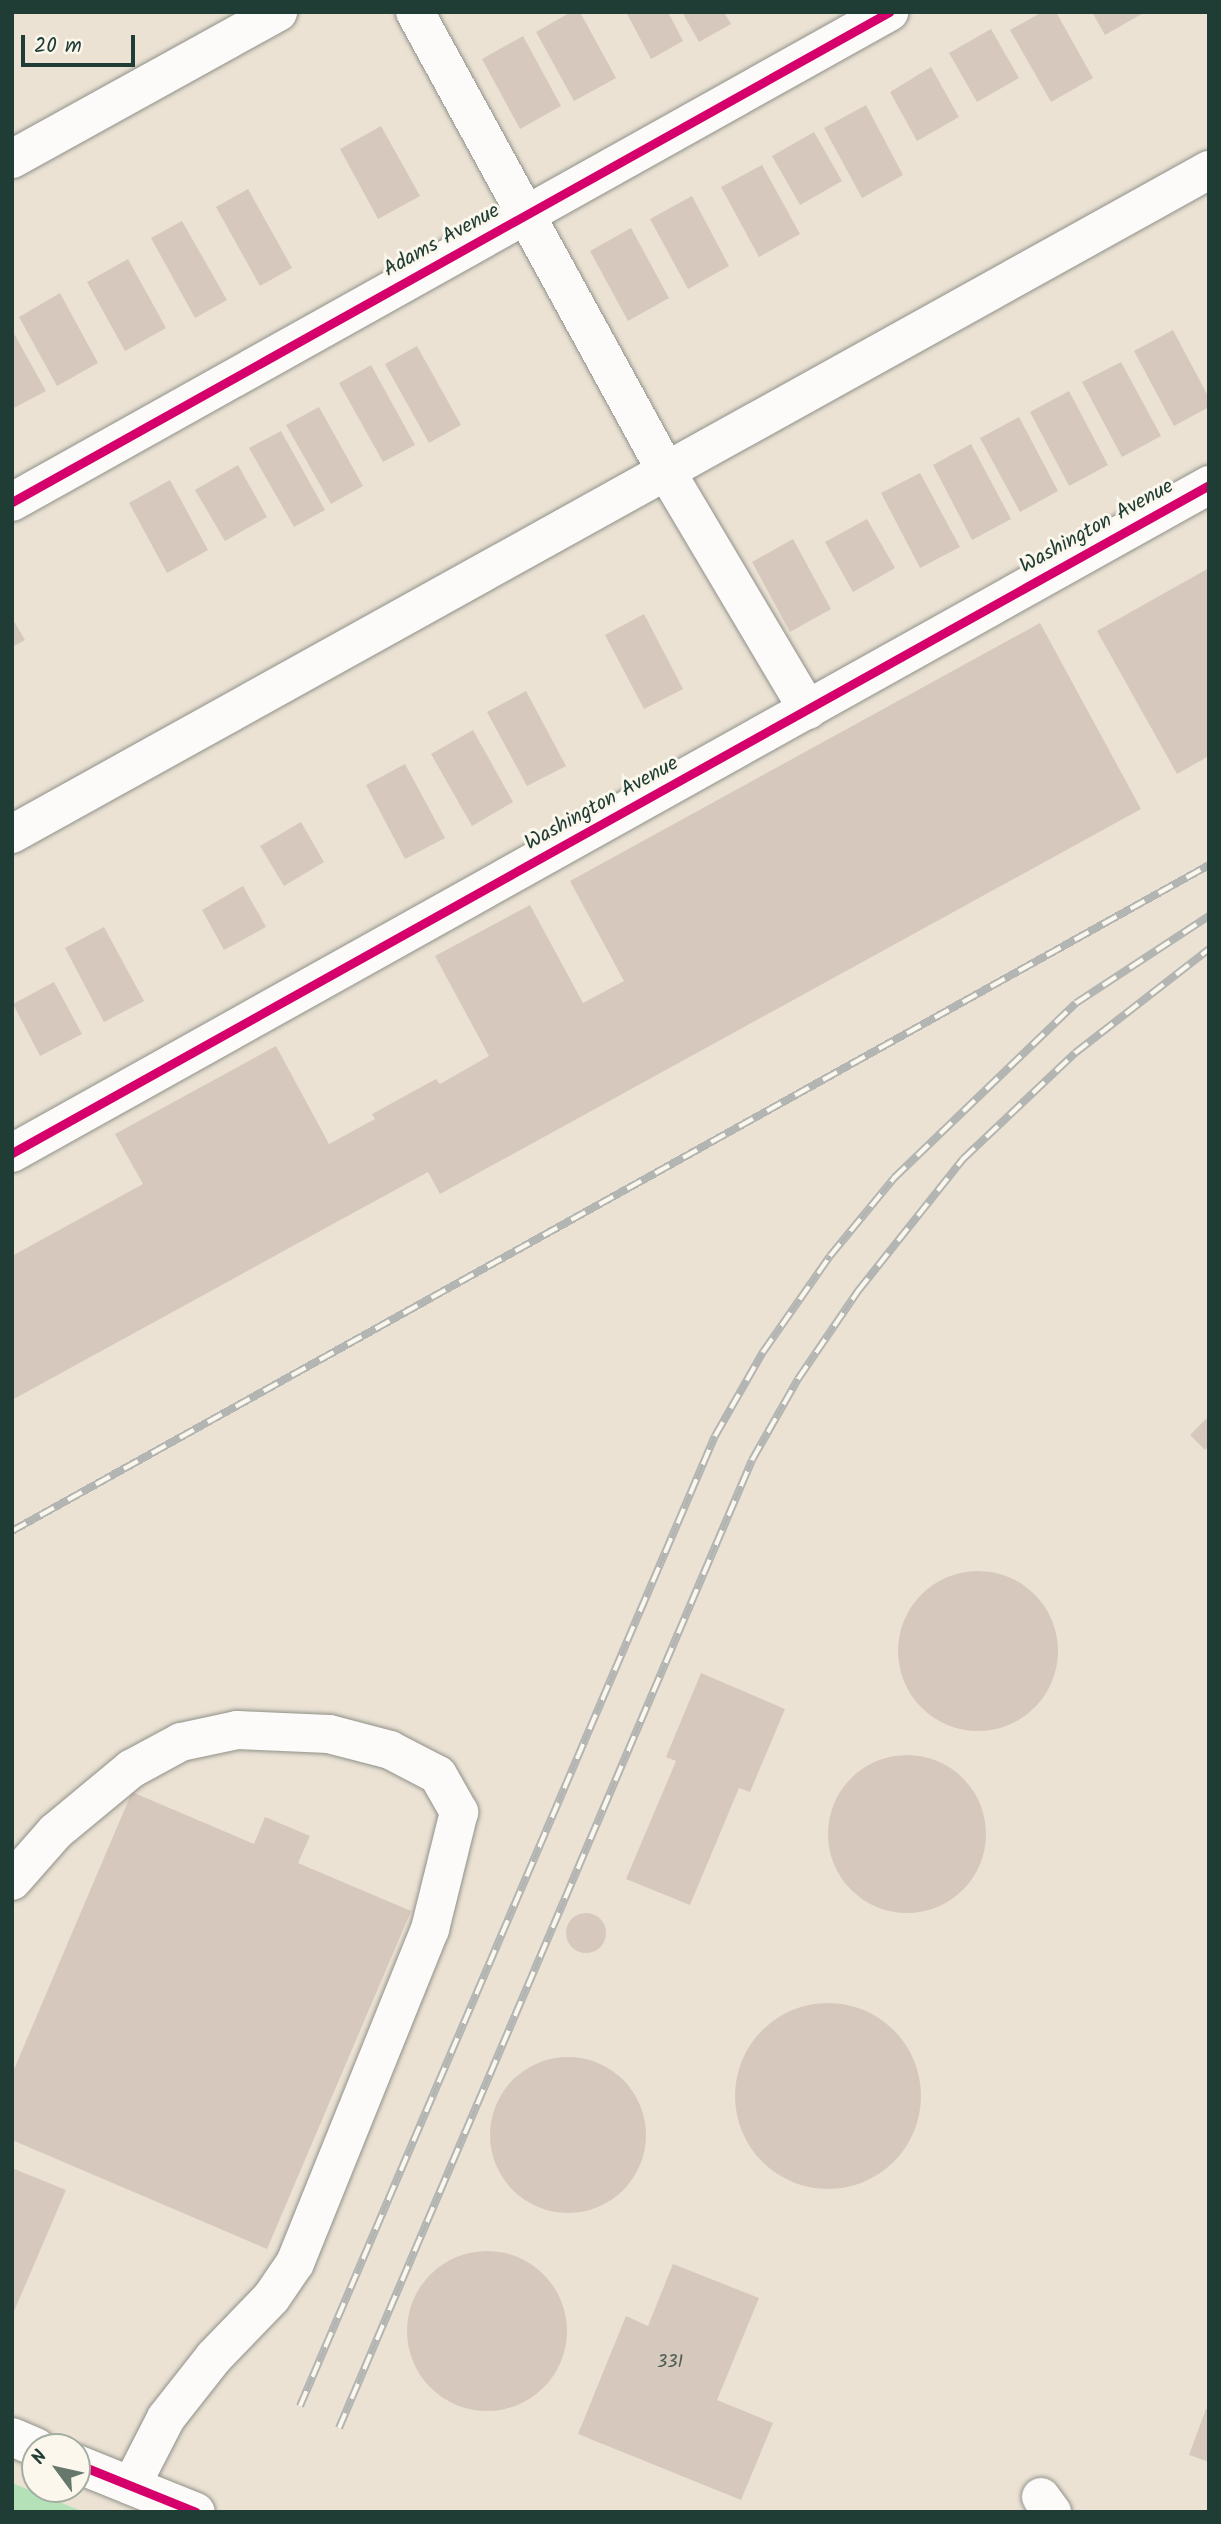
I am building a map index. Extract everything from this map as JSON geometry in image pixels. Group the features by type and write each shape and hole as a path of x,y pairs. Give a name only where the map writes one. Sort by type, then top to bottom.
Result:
{"street":[{"path":"12,159 278,12"},
{"path":"415,12 528,213 666,471 808,710"},
{"name":"Adams Avenue","path":"12,502 889,12"},
{"path":"12,834 1209,170"},
{"name":"Washington Avenue","path":"12,1153 1209,485"},
{"path":"12,1881 55,1832 131,1769 181,1742 237,1730 329,1734 390,1750 438,1775 459,1812 429,1929 295,2263 271,2298 214,2357 166,2418 131,2486"},
{"path":"91,2470 196,2512"}],"green space":[{"path":"12,2483 21,2487 21,2503 62,2503 84,2512 12,2512"}],"building":[{"path":"571,12 580,12 616,78 574,101 536,32"},
{"path":"626,12 668,12 683,41 651,59"},
{"path":"682,12 724,12 731,24 699,42"},
{"path":"1042,12 1056,12 1093,78 1051,102 1010,30"},
{"path":"1092,12 1145,12 1105,35"},
{"path":"991,29 1019,78 977,102 949,53"},
{"path":"523,36 561,106 520,129 482,59"},
{"path":"931,67 959,117 917,141 890,92"},
{"path":"866,105 903,175 862,198 824,128"},
{"path":"381,126 420,196 378,219 340,149"},
{"path":"814,132 842,181 800,205 772,156"},
{"path":"762,165 800,234 759,257 721,187"},
{"path":"248,189 292,268 260,286 216,207"},
{"path":"692,196 729,266 688,289 650,219"},
{"path":"182,221 227,300 195,318 151,238"},
{"path":"631,228 669,298 628,321 590,251"},
{"path":"128,259 166,328 125,351 87,282"},
{"path":"60,293 98,363 57,386 19,317"},
{"path":"12,330 46,391 12,409"},
{"path":"1173,330 1209,398 1209,407 1174,426 1134,351"},
{"path":"417,346 461,425 429,443 385,364"},
{"path":"1121,362 1161,436 1122,457 1082,382"},
{"path":"371,365 415,445 383,462 339,383"},
{"path":"1069,391 1108,465 1069,486 1030,412"},
{"path":"319,407 363,486 331,504 286,425"},
{"path":"1019,417 1058,491 1020,512 980,438"},
{"path":"281,431 325,510 294,527 249,448"},
{"path":"971,444 1011,519 972,540 933,465"},
{"path":"238,465 267,517 225,541 195,490"},
{"path":"920,473 960,547 920,568 881,493"},
{"path":"170,480 208,550 167,573 129,503"},
{"path":"867,519 895,568 853,592 825,542"},
{"path":"793,539 831,609 790,632 752,562"},
{"path":"1209,568 1209,756 1177,774 1097,631"},
{"path":"644,614 683,689 644,709 605,635"},
{"path":"12,618 25,640 12,647"},
{"path":"1040,623 1141,809 440,1194 428,1172 12,1400 12,1256 143,1184 115,1134 276,1046 329,1144 375,1119 372,1114 436,1079 440,1084 489,1056 435,956 530,905 583,1003 624,981 570,881"},
{"path":"526,691 566,766 527,786 487,712"},
{"path":"473,730 513,802 472,826 431,754"},
{"path":"405,764 445,838 405,859 366,785"},
{"path":"301,822 324,862 284,886 260,846"},
{"path":"243,886 266,927 224,950 202,910"},
{"path":"104,927 144,1001 104,1022 65,948"},
{"path":"54,982 82,1034 40,1056 13,1004"},
{"path":"1209,1416 1209,1446 1205,1450 1190,1435"},
{"path":"978,1571 1009,1577 1035,1594 1052,1620 1058,1651 1052,1682 1035,1708 1009,1725 978,1731 947,1725 921,1708 904,1682 898,1651 904,1620 921,1594 947,1577"},
{"path":"701,1673 785,1709 750,1792 739,1788 690,1905 626,1879 676,1761 666,1757"},
{"path":"907,1755 937,1761 963,1778 980,1804 986,1834 980,1864 963,1890 937,1907 907,1913 877,1907 851,1890 834,1864 828,1834 834,1804 851,1778 877,1761"},
{"path":"132,1792 254,1844 265,1817 310,1836 298,1863 411,1911 267,2249 12,2140 12,2074"},
{"path":"586,1913 600,1919 606,1933 600,1947 586,1953 572,1947 566,1933 572,1919"},
{"path":"828,2003 863,2010 894,2030 914,2061 921,2096 914,2131 894,2162 863,2182 828,2189 793,2182 762,2162 742,2131 735,2096 742,2061 762,2030 793,2010"},
{"path":"568,2057 598,2063 623,2080 640,2105 646,2135 640,2165 623,2190 598,2207 568,2213 538,2207 513,2190 496,2165 490,2135 496,2105 513,2080 538,2063"},
{"path":"12,2168 66,2190 12,2316"},
{"path":"487,2251 518,2257 543,2275 561,2300 567,2331 561,2362 543,2387 518,2405 487,2411 456,2405 431,2387 413,2362 407,2331 413,2300 431,2275 456,2257"},
{"path":"673,2264 759,2298 717,2400 773,2423 741,2500 578,2434 626,2316 648,2326"},
{"path":"1206,2409 1209,2410 1209,2462 1189,2455"}],"railway":[{"path":"12,1531 1209,865"},
{"path":"300,2406 715,1436 763,1352 830,1256 894,1178 1076,1003 1209,916"},
{"path":"339,2428 752,1460 798,1379 858,1291 963,1159 1075,1053 1209,949"}],"cycle path":[{"path":"12,502 889,12"},
{"path":"12,1153 1209,485"},
{"path":"91,2470 196,2512"}]}
